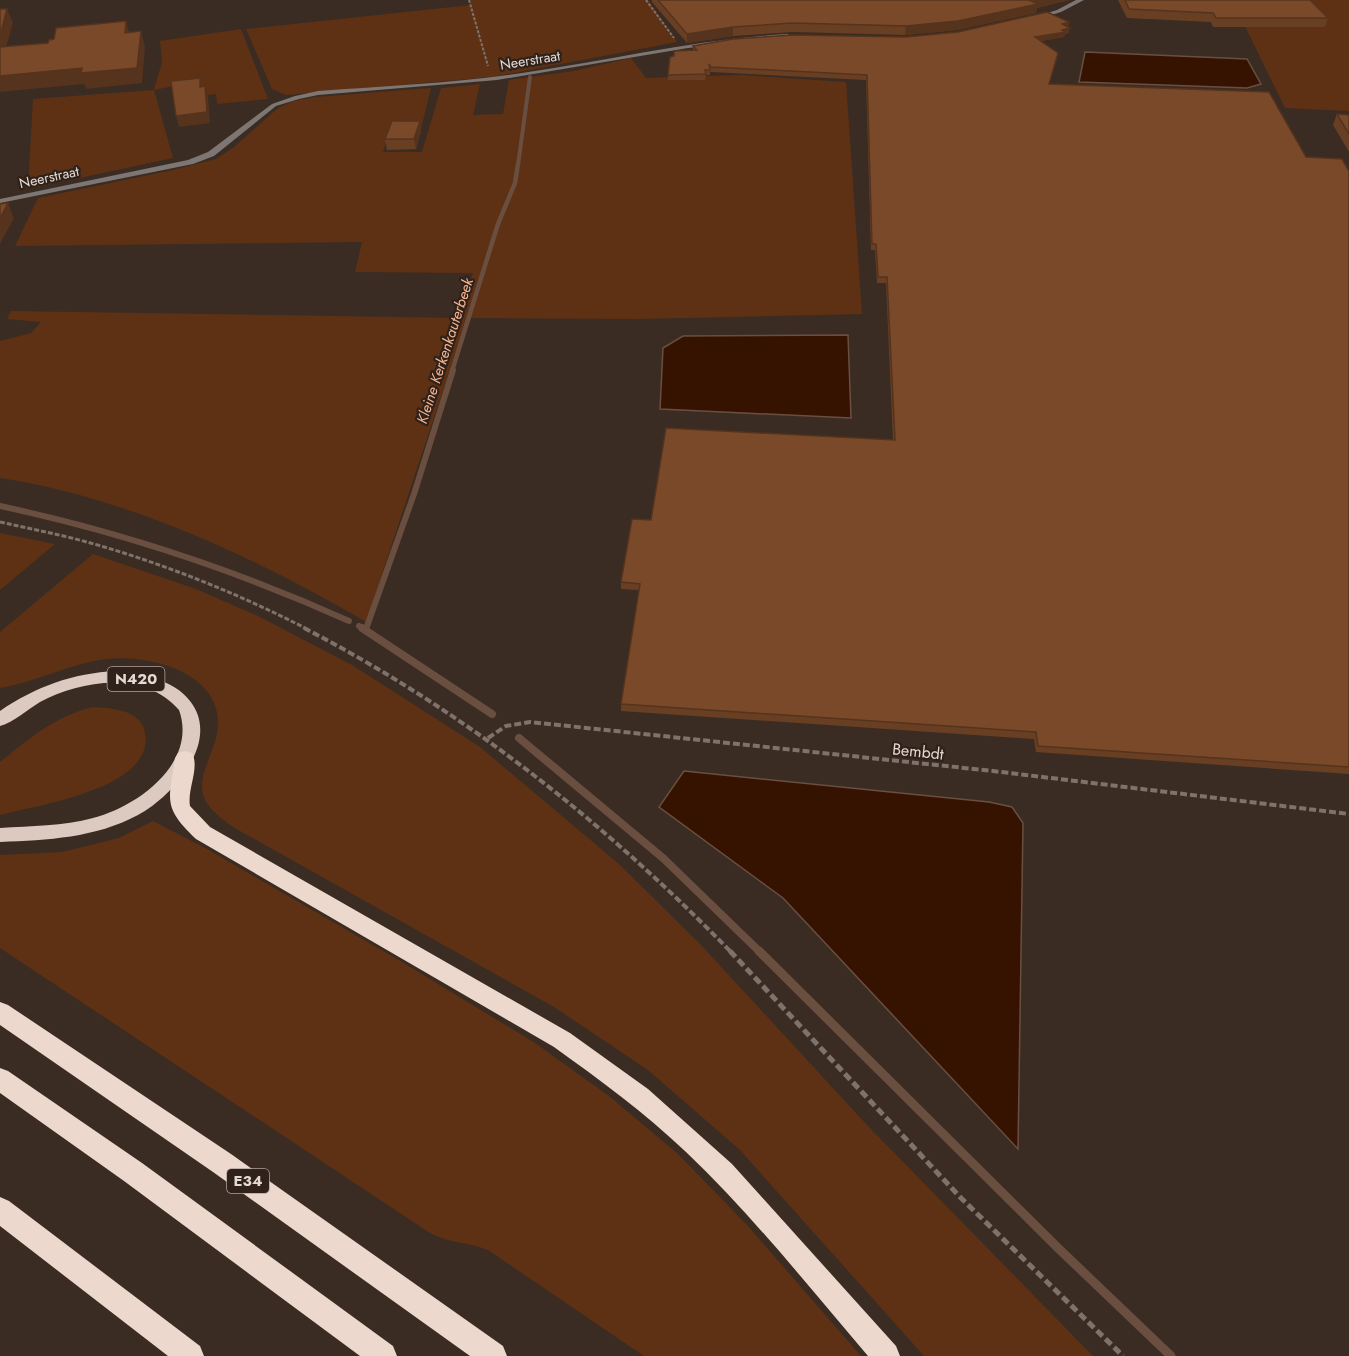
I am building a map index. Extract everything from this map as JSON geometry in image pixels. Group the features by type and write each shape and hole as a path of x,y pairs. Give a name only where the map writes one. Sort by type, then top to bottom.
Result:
{"highway":[{"name":"N420","path":"0,720 29,700 78,680 110,677 142,680 169,690 186,707 192,724 185,758 161,789 138,806 105,822 75,830 0,835"},
{"name":"N420","path":"0,702 29,700"},
{"path":"185,758 178,794 183,816 203,833 562,1040 614,1077 666,1118 731,1180 886,1356"},
{"name":"E34","path":"0,1012 222,1162 493,1356"},
{"path":"0,1079 133,1172 383,1356"},
{"path":"0,1210 190,1356"}],"street":[{"path":"1028,20 1059,11 1081,0"},
{"name":"Neerstraat","path":"0,201 190,162 211,154 274,105 297,97 318,93 492,79 566,68 686,45 795,36"}],"path":[{"path":"469,0 492,79"},
{"path":"646,0 677,42 686,45"},
{"path":"0,522 74,538 222,588 301,624 362,657 416,689 489,738 557,792 663,885 808,1033 1004,1242 1123,1356"},
{"name":"Bembdt","path":"489,738 506,726 530,722 993,771 1349,814"}],"shaded area":[{"path":"470,0 648,0 677,42 492,77 286,95 272,89 246,29 471,5"},
{"path":"1304,0 1349,0 1349,111 1285,108 1243,22"},
{"path":"241,29 268,99 217,104 216,94 200,96 199,81 154,90 162,62 160,41"},
{"path":"1085,52 1247,59 1261,84 1247,88 1079,82"},
{"path":"631,58 646,78 740,75 846,82 862,314 636,319 467,318 366,622 281,575 189,533 94,499 0,478 0,341 31,333 41,322 7,319 11,311 458,318 473,273 355,272 362,242 15,246 38,198 216,159 234,147 278,108 294,101 316,97 431,88 421,129 390,129 383,152 422,152 441,88 480,84 473,115 503,114 509,80 574,71"},
{"path":"154,90 173,158 28,189 33,99"},
{"path":"848,335 851,418 660,409 663,348 683,336"},
{"path":"0,533 55,544 0,590"},
{"path":"93,554 196,589 258,616 352,665 480,747 619,864 701,945 867,1125 1093,1356 924,1356 740,1150 648,1070 554,1007 233,827 218,815 209,806 202,789 204,773 217,734 216,707 208,692 179,670 142,660 106,659 0,688 0,632"},
{"path":"92,707 122,711 136,717 141,722 144,729 144,749 134,766 116,780 92,790 66,799 0,815 0,762 54,723"},
{"path":"684,771 989,802 1012,807 1023,823 1018,1149 783,898 659,807"},
{"path":"153,821 207,849 402,962 535,1043 609,1096 678,1154 747,1225 861,1356 644,1356 488,1250 444,1239 430,1233 0,948 0,855 62,852 119,838"}],"building":[{"path":"658,0 1035,0 1031,1 1038,4 958,21 906,26 793,23 733,27 687,34"},
{"path":"1125,0 1310,0 1328,18 1216,18 1213,13 1129,9"},
{"path":"0,9 7,9 0,36"},
{"path":"1047,12 1069,22 1062,24 1070,28 1062,30 1065,32 1035,37 1058,53 1049,84 1269,92 1306,157 1342,159 1349,171 1349,767 1038,746 1036,732 621,704 640,584 621,582 632,519 651,520 666,428 895,440 887,277 878,277 876,244 872,244 867,75 711,67 709,64 710,70 705,70 706,74 668,75 670,57 674,56 674,51 697,50 693,46 733,39 793,35 906,37 958,32"},
{"path":"126,21 125,33 141,31 137,68 81,73 82,68 0,76 0,47 48,43 49,40 54,39 56,28"},
{"path":"200,78 200,87 205,86 207,112 176,116 171,81"},
{"path":"1337,114 1349,115 1349,134"},
{"path":"392,121 420,121 414,139 385,139"},
{"path":"8,203 0,218 0,204"}],"waterway":[{"name":"Kleine Kerkenkauterbeek","path":"518,165 530,77"},
{"name":"Kleine Kerkenkauterbeek","path":"452,371 498,224 515,183 518,164"},
{"name":"Kleine Kerkenkauterbeek","path":"366,629 414,494 453,370"},
{"path":"0,506 90,528 178,554 264,585 349,621"},
{"path":"359,626 364,629"},
{"path":"362,628 492,714"},
{"path":"519,738 663,858 760,952"},
{"path":"759,951 1058,1248 1171,1356"}]}
